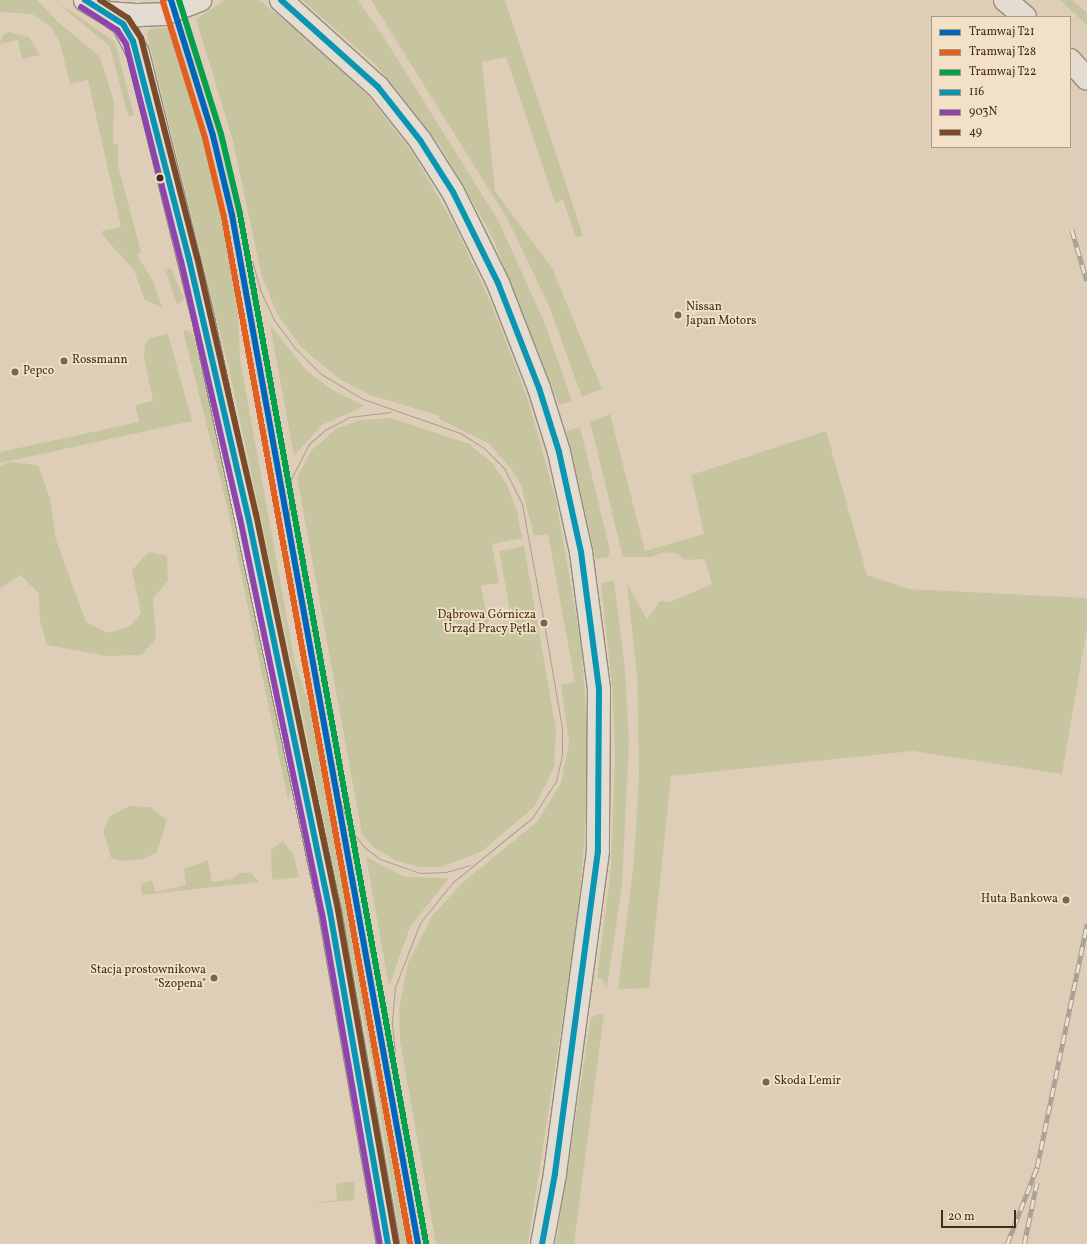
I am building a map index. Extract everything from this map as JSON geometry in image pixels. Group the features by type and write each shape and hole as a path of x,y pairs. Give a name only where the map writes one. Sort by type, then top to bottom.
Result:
{"main road":[{"path":"85,0 123,24 138,53 204,320 330,912 388,1244"},
{"path":"107,13 164,14 200,0"},
{"path":"281,0 346,55 391,102 436,162 460,204 498,283 539,388 559,452 582,552 599,689 599,836 591,922 542,1244"},
{"path":"1005,0 1024,16"},
{"path":"1071,61 1087,79"}],"green space":[{"path":"0,0 37,0 57,21 100,57 114,102 113,144 118,145 118,165 141,252 137,255 153,281 162,308 144,299 134,270 104,237 102,231 121,227 88,80 70,84 60,43 52,28 32,14 0,12"},
{"path":"55,0 115,42 134,115 128,116 110,47"},
{"path":"225,0 259,0 306,37 368,96 412,152 456,228 491,303 528,400 555,496 581,642 587,723 587,807 578,919 528,1244 436,1244 400,1041 399,1008 408,963 432,916 463,882 537,822 561,783 569,743 561,685 575,682 548,534 534,536 521,485 510,467 488,443 439,419 440,416 370,395 342,381 301,347 277,314 261,273 233,141 196,19"},
{"path":"302,0 358,0 385,39 499,222 545,324 572,401 559,405 492,236 440,145 376,65"},
{"path":"371,0 505,0 583,236 576,237 563,200 555,203 506,57 482,62 495,191 552,268 602,389 582,397 549,306 508,220"},
{"path":"1060,0 1072,0 1087,13 1087,25"},
{"path":"173,27 225,210 234,282 237,282 240,359 295,663 321,742 326,770 323,771 332,800 412,1244 401,1244 372,1062 297,688 229,369 147,34 150,29"},
{"path":"8,32 29,37 40,55 22,59 18,40 0,44 2,36"},
{"path":"171,268 184,299 177,305 166,271"},
{"path":"270,325 307,371 331,389 365,406 322,425 294,456"},
{"path":"186,330 193,334 232,505 292,787 288,800 227,506 183,331"},
{"path":"168,334 192,421 0,463 0,452 139,422 135,405 153,401 144,357 145,344 150,338"},
{"path":"610,414 645,551 704,534 691,475 826,431 867,575 909,589 1087,598 1087,629 1062,774 913,751 671,776 649,988 618,989 634,862 639,774 637,675 627,584 647,619 660,601 670,602 712,584 705,559 685,560 678,554 665,552 651,557 623,557 590,422"},
{"path":"391,418 469,444 492,463 506,483 517,511 522,538 492,544 499,583 481,586 487,617 491,626 512,622 499,551 524,546 556,729 554,768 535,806 481,852 441,867 419,867 397,861 373,847 362,834 297,477 311,451 337,428 361,420"},
{"path":"580,427 610,550 608,557 596,559 566,431"},
{"path":"9,462 38,465 50,498 56,540 86,622 108,633 130,626 141,613 132,570 149,552 167,556 168,581 153,598 156,638 142,655 107,656 47,645 40,621 39,594 21,575 0,588 0,466"},
{"path":"614,581 625,669 629,742 622,885 607,988 602,979 597,978 611,869 615,756 612,685 601,583"},
{"path":"129,806 150,807 167,820 157,852 143,859 124,861 111,858 103,831 110,816"},
{"path":"283,841 294,856 299,877 272,880 271,850"},
{"path":"366,857 405,877 449,878 410,927 389,987"},
{"path":"208,860 212,882 232,879 239,873 251,873 259,882 142,895 141,884 152,880 155,892 186,885 184,869"},
{"path":"604,1013 574,1244 556,1244 591,1017"},
{"path":"355,1181 354,1200 309,1204 337,1200 336,1184"}],"tram line":[{"name":"T21","path":"171,0 213,136 232,215 418,1244"},
{"name":"T22","path":"179,0 221,134 240,214 426,1243"},
{"name":"T28","path":"163,2 205,138 224,217 410,1244"},
{"path":"252,261 261,292 274,320 296,349 321,374 363,399 460,433 484,448 504,468 522,504 544,623 562,728 562,755 556,781 532,818 452,883 420,923 395,987 392,1024 395,1052"},
{"path":"289,530 289,483 309,444 325,430 349,417 391,412"},
{"path":"335,786 349,827 364,847 380,859 420,873 446,872 470,865"}],"railway":[{"path":"1072,230 1087,281"},
{"path":"1007,1244 1037,1167 1087,924"},
{"path":"1024,1244 1037,1182"}],"transit line":[{"name":"116","path":"85,0 123,24 133,41 189,259 248,516 330,912 388,1244"},
{"name":"49","path":"100,0 128,18 141,38 197,257 256,514 338,910 396,1243"},
{"name":"116","path":"281,0 378,87 420,140 453,192 498,283 539,388 559,452 581,552 599,689 598,851 555,1174 542,1244"},
{"name":"903N","path":"81,7 117,30 126,44 181,261 240,518 322,913 380,1244"}],"place":[{"name":"Nissan Japan Motors","path":"678,315"},
{"name":"Rossmann","path":"64,361"},
{"name":"Pepco","path":"15,372"},
{"name":"Dąbrowa Górnicza Urząd Pracy Pętla","path":"544,623"},
{"name":"Huta Bankowa","path":"1066,900"},
{"name":"Stacja prostownikowa \"Szopena\"","path":"214,978"},
{"name":"Skoda L'emir","path":"766,1082"}]}
